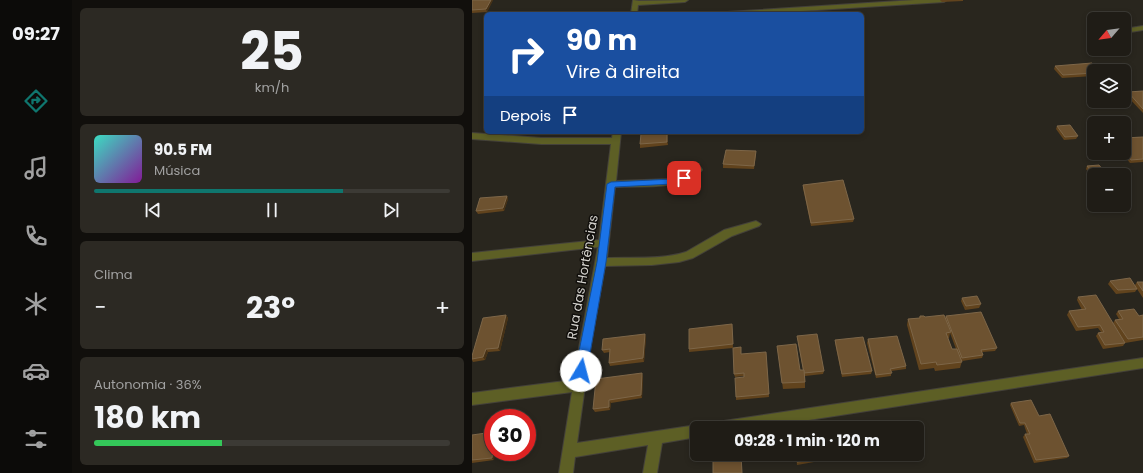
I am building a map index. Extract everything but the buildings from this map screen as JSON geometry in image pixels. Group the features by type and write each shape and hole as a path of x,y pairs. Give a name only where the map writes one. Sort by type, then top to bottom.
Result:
{"street":[{"path":"634,12 636,1 685,0"},
{"path":"758,12 944,0"},
{"path":"1131,30 1143,28"},
{"path":"472,136 541,141 616,137"},
{"name":"Rua das Hortências","path":"566,473 585,344 604,242 616,137"},
{"path":"611,184 673,182 698,170"},
{"path":"601,262 652,261 678,258 689,255 728,233 756,224"},
{"path":"472,257 604,242"},
{"path":"763,421 1143,363"},
{"path":"472,398 579,385"},
{"path":"569,451 690,432"},
{"path":"650,473 656,437"}],"route":[{"path":"581,371 601,262 611,184 673,182 684,178"}]}
